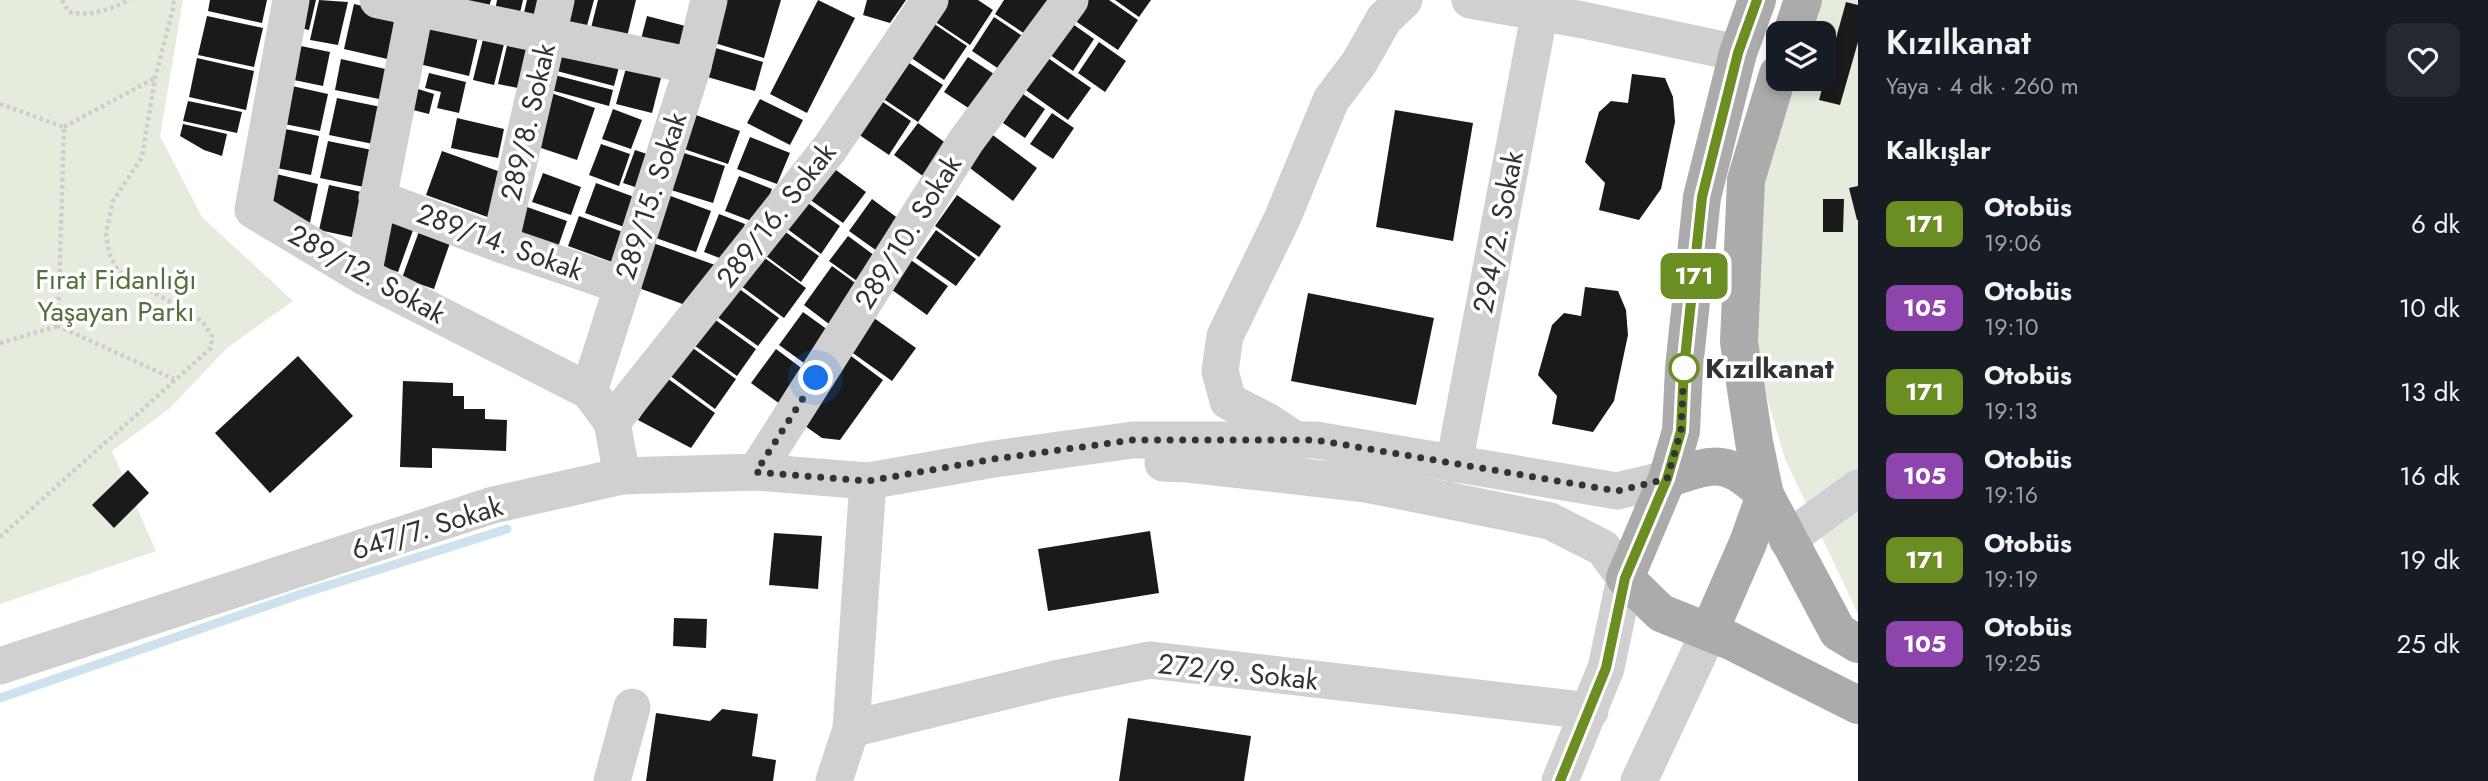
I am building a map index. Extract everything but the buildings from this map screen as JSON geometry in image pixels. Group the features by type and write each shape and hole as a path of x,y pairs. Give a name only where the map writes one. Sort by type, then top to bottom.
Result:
{"main road":[{"path":"1757,0 1738,53 1702,197 1684,368 1681,431 1667,479 1625,578 1661,613 1731,641 1858,705"},
{"path":"1796,21 1803,0"},
{"path":"1773,91 1746,180 1739,342 1754,442 1765,495 1787,540 1838,632 1858,644"},
{"path":"1667,479 1704,466 1734,469 1765,495"},
{"path":"1709,632 1748,543 1765,495"}],"street":[{"name":"289/12. Sokak","path":"291,0 253,210 363,276 589,391 611,422 622,476"},
{"path":"378,0 417,4 548,36 693,66"},
{"name":"289/8. Sokak","path":"500,244 556,0"},
{"name":"289/15. Sokak","path":"589,391 693,66 709,0"},
{"name":"289/16. Sokak","path":"611,422 830,148 930,0"},
{"name":"289/10. Sokak","path":"756,472 966,141 1070,0"},
{"path":"1297,441 1267,421 1228,401 1220,371 1224,336 1282,219 1331,100 1359,63 1384,19 1404,0"},
{"path":"1470,0 1585,10 1738,53"},
{"name":"289/14. Sokak","path":"363,276 417,4"},
{"name":"294/2. Sokak","path":"1454,464 1541,6"},
{"name":"289/14. Sokak","path":"377,198 623,286"},
{"path":"994,459 1133,440 1316,440 1617,491 1667,479"},
{"path":"994,459 1188,464 1366,484 1550,521 1603,548 1625,578 1606,668 1560,781"},
{"name":"647/7. Sokak","path":"0,666 493,505 622,476 756,472 868,481 994,459"},
{"path":"834,781 851,729 868,481"},
{"path":"1787,540 1858,488"},
{"path":"1639,781 1709,632"},
{"name":"272/9. Sokak","path":"851,729 1055,679 1150,660 1590,711"},
{"path":"612,781 632,707"}],"path":[{"path":"62,0 69,12 82,15 103,12 130,0"},
{"path":"0,537 211,348 212,336 202,321 118,271 110,253 106,233 113,201 142,157 155,78 173,0"},
{"path":"0,104 64,127 155,78"},
{"path":"58,326 64,127"},
{"path":"0,343 58,326 174,379"}],"green space":[{"name":"Fırat Fidanlığı Yaşayan Parkı","path":"0,0 183,0 160,136 202,217 293,301 227,348 169,409 112,451 156,551 0,604"},
{"path":"1816,0 1858,0 1858,614 1785,459 1753,350 1762,191 1790,91 1836,91 1836,21 1810,21"}],"waterway":[{"path":"0,698 304,593 507,529"}],"bus line":[{"name":"171","path":"1560,781 1606,668 1625,578 1667,479 1681,431 1684,368 1702,197 1738,53 1757,0"}],"place":[{"name":"Kızılkanat","path":"1684,368"}],"route":[{"path":"816,378 756,472 868,481 994,459 1133,440 1316,440 1617,491 1667,479 1681,431 1684,368"}]}
